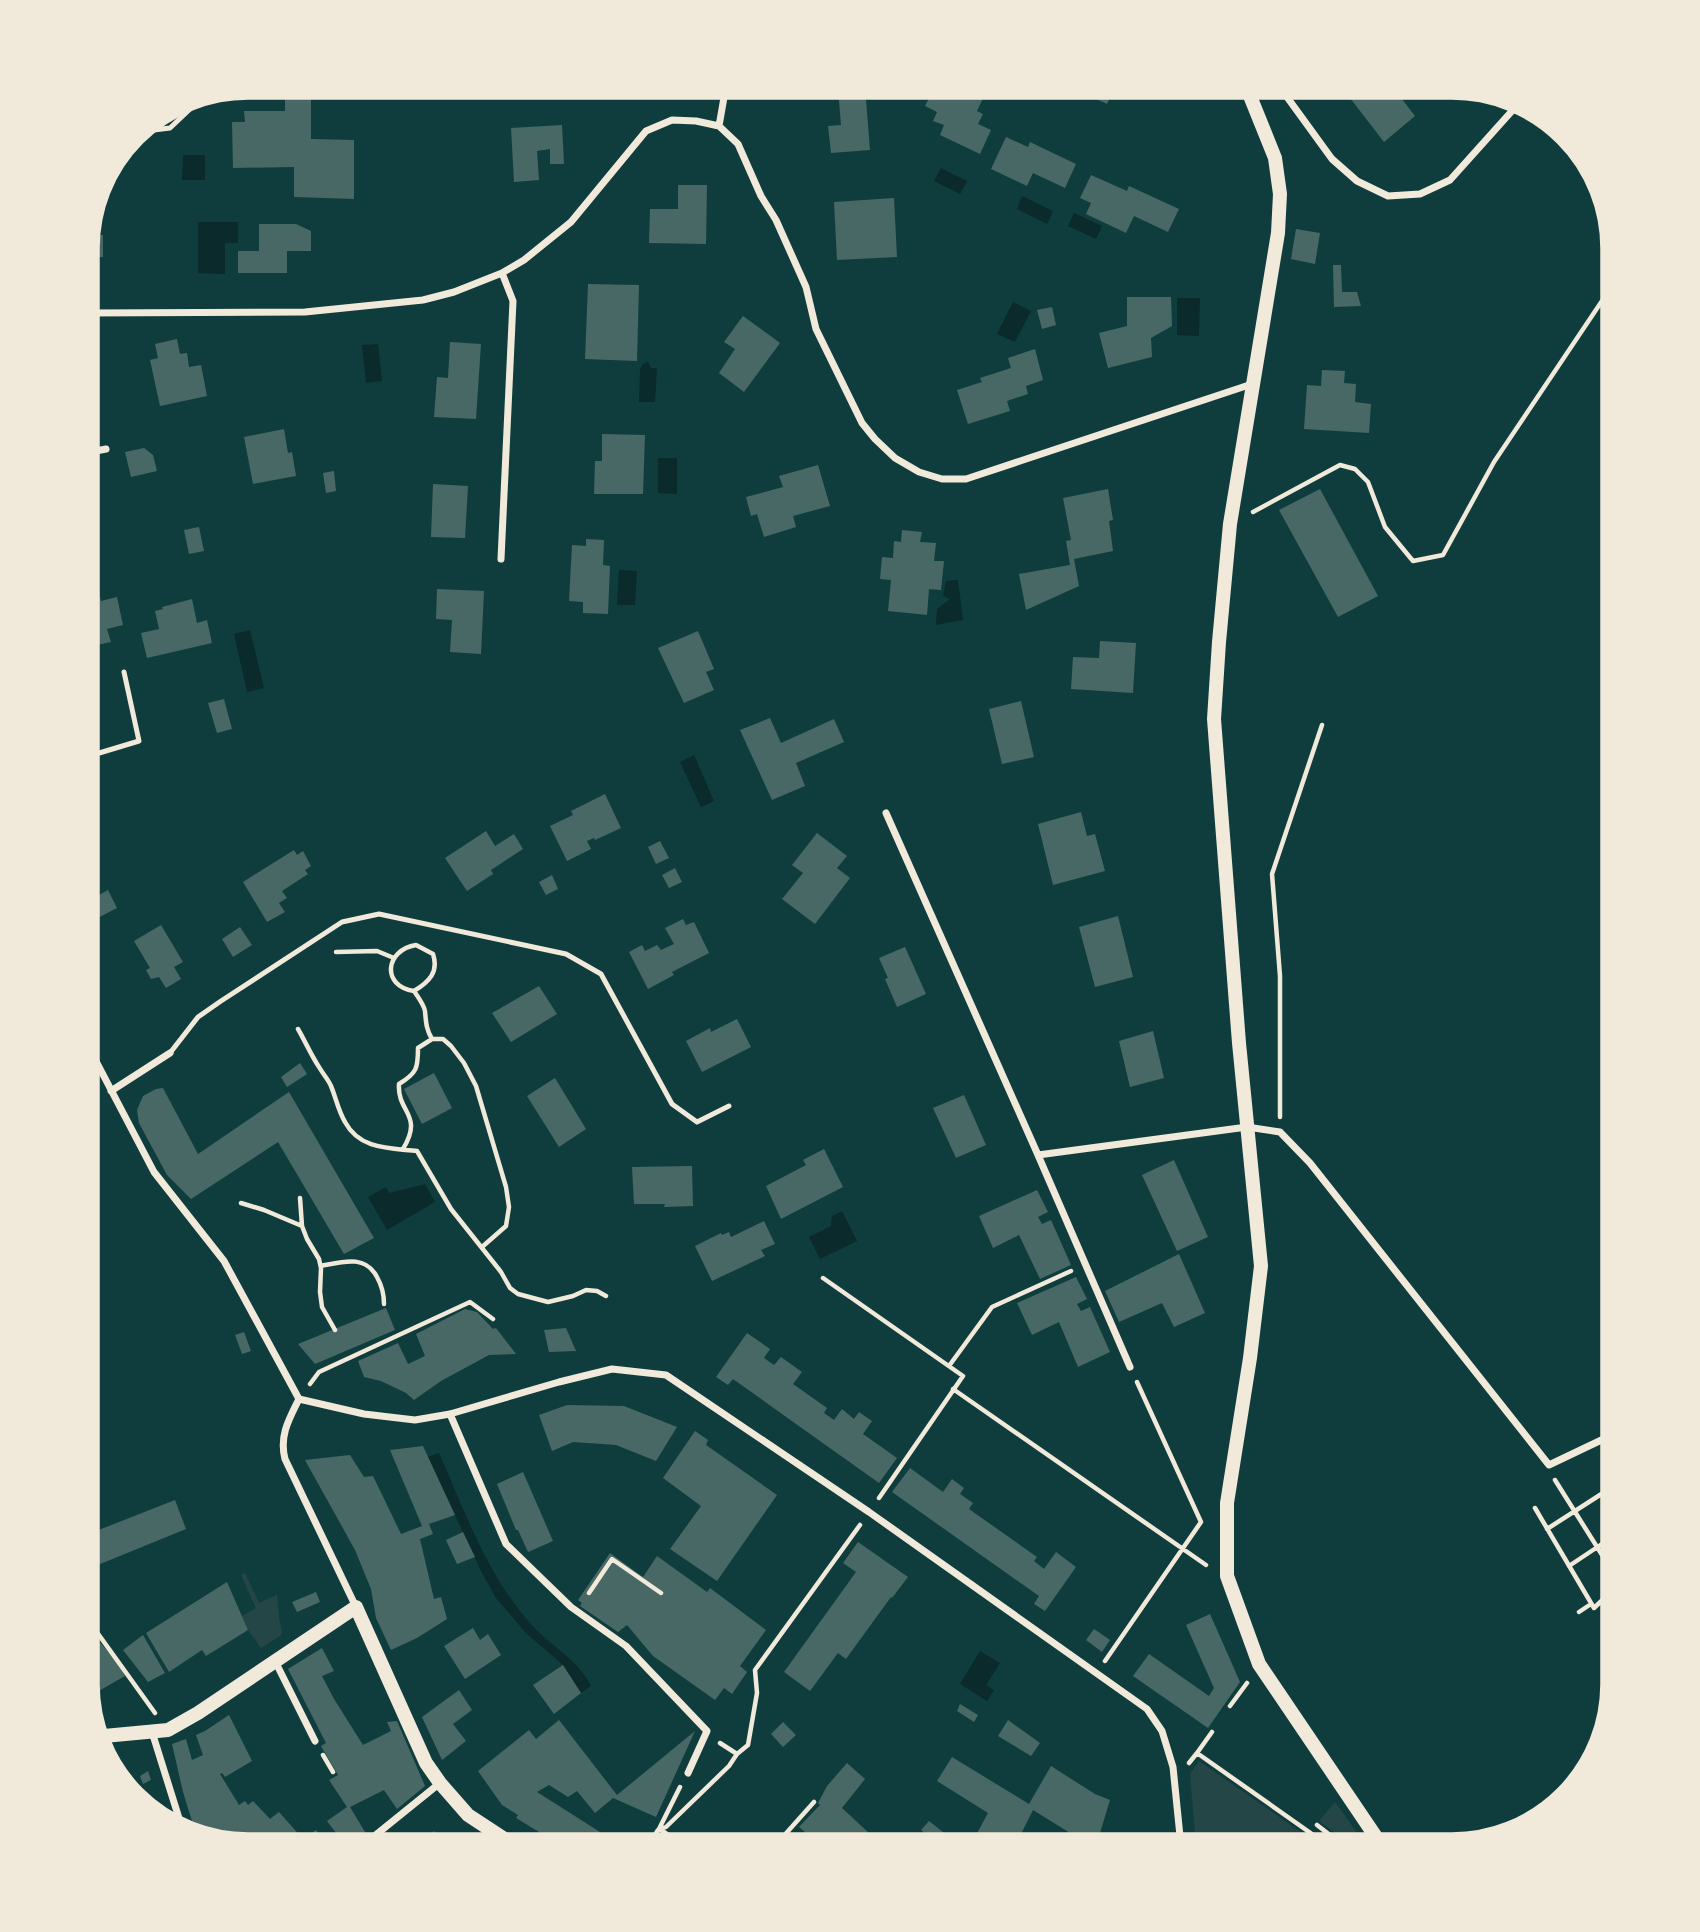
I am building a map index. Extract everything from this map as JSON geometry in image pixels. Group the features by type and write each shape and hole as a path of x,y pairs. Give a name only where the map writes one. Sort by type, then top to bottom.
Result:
{"main road":[{"path":"1251,98 1275,158 1280,194 1278,233 1230,524 1214,719 1261,1266 1250,1358 1227,1503 1227,1576 1259,1664 1374,1834"},
{"path":"108,1736 168,1730 356,1607 426,1763 468,1815 497,1834"}],"street":[{"path":"719,126 724,98"},
{"path":"1288,98 1332,159 1357,181 1388,196 1420,194 1450,180 1512,111"},
{"path":"98,313 305,312 423,300 454,292 502,273 524,260 571,222 646,131 672,120 696,121 719,126 738,144 806,287 816,329 862,423 895,458 919,472 942,479 966,479 1253,384"},
{"path":"501,559 513,300 502,273"},
{"path":"98,451 106,449"},
{"path":"886,813 1130,1367"},
{"path":"111,1091 170,1053"},
{"path":"98,1066 154,1172 224,1261 299,1399 364,1414 415,1420 450,1414 612,1369 666,1376 869,1511 1147,1709 1162,1731 1173,1767 1180,1834"},
{"path":"1038,1155 1247,1127 1280,1132 1310,1163 1549,1465 1602,1440"},
{"path":"299,1399 285,1425 285,1459 356,1607"},
{"path":"450,1414 506,1544 571,1607 626,1646 707,1731 688,1773"},
{"path":"275,1661 315,1741"},
{"path":"152,1732 178,1816"},
{"path":"377,1834 440,1783"}],"lane":[{"path":"156,130 170,128 187,112"},
{"path":"98,753 139,741 124,672"},
{"path":"170,1053 198,1017 220,1001 342,922 379,914 566,954 601,974 672,1104 697,1122 730,1106"}],"path":[{"path":"1230,524 1340,464 1355,469 1368,482 1385,527 1413,561 1443,555 1494,462 1602,301"},
{"path":"1280,1132 1280,975 1272,874 1322,725"},
{"path":"414,991 432,978 436,962 433,954 416,945 401,950 390,969 393,978 406,989 414,991 425,1010 424,1020 432,1039"},
{"path":"336,952 377,951 394,958"},
{"path":"298,1029 327,1077 338,1107 351,1131 362,1141 377,1147 417,1151 451,1209 501,1272 510,1288 518,1294 548,1303 586,1290 597,1291 606,1296"},
{"path":"403,1150 410,1138 412,1127 411,1117 399,1093 400,1084 414,1075 418,1048 432,1039 443,1040 464,1063 476,1086 506,1187 509,1207 506,1226 482,1247"},
{"path":"300,1198 307,1239 321,1266 322,1307 335,1330"},
{"path":"241,1203 303,1226"},
{"path":"321,1266 361,1262 372,1267 384,1291 384,1304"},
{"path":"948,1366 992,1307 1074,1269"},
{"path":"823,1278 963,1376 878,1499"},
{"path":"299,1399 319,1372 470,1302 493,1319"},
{"path":"1112,1650 1201,1522 1130,1367"},
{"path":"953,1388 1208,1566"},
{"path":"1556,1482 1602,1554"},
{"path":"1547,1529 1602,1493"},
{"path":"1535,1508 1594,1608 1602,1600"},
{"path":"659,1829 666,1827 748,1745 757,1693 753,1668 852,1536"},
{"path":"1569,1566 1602,1544"},
{"path":"589,1593 611,1559 661,1593"},
{"path":"824,1561 829,1565"},
{"path":"1579,1612 1591,1604"},
{"path":"791,1606 797,1610"},
{"path":"98,1634 168,1730"},
{"path":"1241,1672 1254,1694"},
{"path":"1230,1706 1243,1686"},
{"path":"1173,1767 1188,1765 1212,1732"},
{"path":"719,1741 737,1754"},
{"path":"1197,1753 1312,1834"},
{"path":"656,1834 688,1773"},
{"path":"785,1834 814,1802"},
{"path":"1317,1825 1329,1834"},
{"path":"659,1829 666,1834"}],"shaded area":[{"path":"183,155 205,155 205,180 182,180"},
{"path":"941,168 967,181 960,194 934,181"},
{"path":"1022,196 1053,211 1047,224 1017,209"},
{"path":"1074,213 1102,226 1096,239 1068,226"},
{"path":"198,222 238,222 238,243 225,243 225,274 198,273"},
{"path":"1177,298 1200,298 1199,336 1177,335"},
{"path":"1013,302 1031,311 1015,342 997,334"},
{"path":"378,344 382,381 366,383 362,345"},
{"path":"648,362 651,368 657,368 655,402 639,402 640,369"},
{"path":"658,458 677,458 677,494 658,493"},
{"path":"619,570 637,571 635,605 617,605"},
{"path":"958,580 963,620 936,625 937,609 950,599 943,596 946,581"},
{"path":"250,630 264,688 247,692 234,634"},
{"path":"694,755 714,801 701,807 680,762"},
{"path":"425,1184 435,1202 387,1230 368,1197 386,1187 389,1193"},
{"path":"842,1211 857,1241 820,1259 809,1237 831,1226 832,1216"},
{"path":"439,1453 489,1564 515,1605 531,1624 585,1676 591,1686 581,1693 563,1665 526,1633 496,1598 428,1457"},
{"path":"245,1573 259,1603 277,1595 282,1633 261,1648 242,1616 256,1608 241,1575"},
{"path":"980,1651 1000,1663 986,1685 994,1690 987,1701 960,1684"},
{"path":"1199,1761 1304,1834 1195,1834 1190,1774"},
{"path":"1335,1802 1358,1834 1337,1834 1319,1821"}],"building":[{"path":"285,98 311,98 311,139 354,140 354,199 294,197 294,167 233,168 232,122 245,122 244,111 285,111"},
{"path":"839,98 866,98 870,150 831,153 828,126 841,125"},
{"path":"929,98 983,98 977,111 983,114 978,124 991,130 980,154 940,135 944,125 933,121 937,112 925,106"},
{"path":"1094,98 1110,98 1107,104"},
{"path":"1350,98 1401,98 1415,116 1384,142"},
{"path":"562,125 564,164 550,164 550,149 537,151 539,180 514,182 511,128"},
{"path":"1006,137 1028,147 1030,142 1076,164 1065,188 1033,173 1027,186 991,169"},
{"path":"1091,175 1127,191 1129,186 1179,209 1168,232 1134,216 1126,233 1086,214 1091,203 1080,198"},
{"path":"678,185 707,185 706,244 649,243 650,209 678,209"},
{"path":"894,198 897,257 837,260 834,202"},
{"path":"259,224 296,224 311,231 311,251 287,251 287,273 238,273 238,251 259,251"},
{"path":"1296,229 1320,233 1315,264 1291,259"},
{"path":"98,235 103,235 103,257 98,257"},
{"path":"1333,265 1341,265 1342,292 1357,292 1361,306 1334,307"},
{"path":"588,284 639,285 637,361 585,359"},
{"path":"1127,297 1171,297 1172,326 1151,338 1152,357 1108,368 1099,333 1127,326"},
{"path":"1052,307 1056,325 1042,329 1037,310"},
{"path":"743,316 780,343 744,392 719,373 735,349 724,342"},
{"path":"177,339 180,354 187,353 189,367 201,365 207,396 160,406 150,360 158,358 155,344"},
{"path":"450,342 481,344 476,419 434,417 437,377 448,378"},
{"path":"1035,349 1043,380 1026,386 1028,394 1007,401 1010,411 968,424 957,390 982,382 980,378 1011,368 1008,358"},
{"path":"1322,370 1345,371 1344,383 1356,384 1355,402 1371,404 1369,433 1304,429 1307,385 1321,386"},
{"path":"284,429 296,476 253,484 244,437"},
{"path":"602,434 645,435 643,494 594,494 595,461 602,461"},
{"path":"144,448 153,455 157,471 131,477 125,452"},
{"path":"818,465 830,506 793,516 796,527 764,537 757,514 751,516 746,497 783,487 779,476"},
{"path":"334,471 336,491 326,493 323,473"},
{"path":"433,484 468,486 465,538 431,537"},
{"path":"1108,489 1113,520 1109,521 1113,551 1074,559 1079,586 1026,610 1019,574 1070,565 1066,541 1071,540 1063,498"},
{"path":"1320,489 1378,596 1338,617 1279,510"},
{"path":"199,527 204,551 189,554 184,530"},
{"path":"902,530 922,532 920,542 936,543 934,561 944,561 941,590 929,589 927,615 888,611 891,580 880,579 882,557 893,558 894,541 901,542"},
{"path":"586,539 604,540 603,565 610,566 608,614 583,613 583,602 569,601 572,545 586,546"},
{"path":"98,588 101,601 117,597 123,625 107,629 111,642 98,645"},
{"path":"437,589 484,591 481,654 450,652 452,620 436,619"},
{"path":"192,599 197,623 207,620 212,643 147,658 141,633 159,629 155,611"},
{"path":"698,631 714,669 706,672 714,690 684,703 658,648"},
{"path":"1100,641 1136,643 1133,693 1071,689 1073,657 1099,658"},
{"path":"224,699 232,729 217,733 208,703"},
{"path":"1021,701 1034,757 1002,764 989,709"},
{"path":"770,718 781,743 834,719 844,742 796,763 805,786 772,800 740,730"},
{"path":"605,794 621,828 587,841 591,849 567,861 550,826 573,815 571,811"},
{"path":"1081,812 1087,836 1095,834 1105,871 1053,885 1038,824"},
{"path":"486,831 495,846 514,834 523,849 491,870 493,874 467,891 445,858"},
{"path":"817,833 847,856 837,868 850,878 815,924 782,899 803,873 792,865"},
{"path":"660,841 669,858 656,864 648,847"},
{"path":"294,850 297,855 303,851 311,866 305,870 308,874 282,891 287,898 279,903 285,912 267,922 243,882"},
{"path":"675,868 682,882 669,888 662,875"},
{"path":"552,875 558,889 546,895 539,882"},
{"path":"108,890 117,908 98,918 98,895"},
{"path":"1118,916 1133,977 1095,987 1079,927"},
{"path":"683,919 686,925 694,922 709,953 672,972 674,975 648,989 629,952 642,945 645,951 657,945 661,950 674,944 665,928"},
{"path":"161,925 183,962 174,967 181,979 166,988 159,977 151,979 146,970 150,968 134,941"},
{"path":"240,927 252,945 233,957 222,939"},
{"path":"905,947 926,994 897,1007 879,958"},
{"path":"539,986 557,1014 511,1042 492,1013"},
{"path":"737,1019 751,1047 702,1072 686,1041 710,1028 711,1032"},
{"path":"1153,1031 1164,1078 1130,1087 1119,1041"},
{"path":"300,1063 307,1074 287,1087 281,1077"},
{"path":"434,1073 452,1108 422,1124 404,1089"},
{"path":"555,1078 586,1129 559,1147 527,1096"},
{"path":"163,1088 198,1154 289,1092 374,1238 344,1254 278,1142 191,1199 167,1175 139,1123 137,1110 143,1096"},
{"path":"964,1095 986,1145 956,1158 933,1108"},
{"path":"824,1149 843,1187 781,1219 766,1186 806,1165 803,1160"},
{"path":"1174,1160 1208,1237 1177,1251 1142,1175"},
{"path":"692,1166 693,1206 634,1204 632,1167"},
{"path":"1037,1190 1048,1212 1038,1217 1042,1224 1051,1220 1071,1265 1040,1279 1019,1235 993,1248 979,1216"},
{"path":"764,1221 775,1244 761,1250 765,1256 712,1281 695,1246 721,1233 722,1235 729,1232 731,1237"},
{"path":"1179,1254 1205,1313 1174,1327 1162,1303 1119,1322 1105,1291"},
{"path":"1076,1277 1087,1299 1077,1304 1081,1311 1090,1307 1110,1352 1078,1367 1059,1322 1032,1335 1017,1303"},
{"path":"386,1308 395,1330 315,1364 298,1344"},
{"path":"465,1309 477,1312 493,1329 496,1328 516,1354 489,1355 441,1381 414,1400 381,1381 364,1377 358,1361 398,1343 408,1364 425,1356 416,1334"},
{"path":"566,1328 576,1351 549,1352 544,1330"},
{"path":"244,1332 251,1351 242,1354 235,1335"},
{"path":"747,1333 770,1349 764,1358 774,1365 781,1357 802,1372 793,1384 827,1408 824,1413 834,1420 842,1409 854,1419 859,1412 872,1421 863,1434 897,1458 879,1483 733,1379 728,1385 716,1377"},
{"path":"567,1405 624,1406 677,1427 656,1461 616,1445 573,1442 552,1451 539,1415"},
{"path":"695,1431 708,1440 706,1445 777,1495 717,1581 670,1549 701,1506 663,1478"},
{"path":"423,1446 455,1515 429,1524 433,1534 420,1539 434,1599 441,1597 447,1619 391,1650 376,1618 371,1589 355,1550 305,1460 350,1455 364,1477 373,1476 401,1534 422,1526 390,1450"},
{"path":"910,1468 943,1492 952,1479 964,1488 960,1494 973,1503 969,1509 1037,1557 1034,1561 1044,1569 1056,1552 1076,1567 1045,1611 1034,1604 1039,1596 892,1492"},
{"path":"523,1472 553,1541 528,1552 497,1484"},
{"path":"175,1500 186,1529 98,1565 98,1530"},
{"path":"463,1532 475,1557 457,1564 446,1540"},
{"path":"858,1542 908,1577 846,1659 838,1653 810,1691 784,1672 856,1572 843,1563"},
{"path":"610,1553 643,1577 657,1556 707,1592 710,1588 766,1630 740,1666 747,1672 732,1694 724,1688 715,1700 653,1656 627,1625 618,1632 580,1606 582,1603 578,1600"},
{"path":"227,1582 248,1630 206,1656 202,1650 169,1672 146,1633"},
{"path":"316,1592 320,1602 297,1612 292,1602"},
{"path":"1210,1614 1240,1682 1208,1728 1133,1676 1149,1654 1209,1696 1214,1688 1186,1625"},
{"path":"473,1628 480,1640 488,1634 501,1655 465,1679 444,1646"},
{"path":"1094,1629 1110,1640 1102,1652 1086,1640"},
{"path":"143,1635 165,1673 148,1682 123,1650"},
{"path":"98,1640 123,1669 125,1676 98,1691"},
{"path":"322,1648 334,1671 322,1676 363,1745 391,1731 387,1722 397,1721 425,1786 397,1809 384,1790 350,1807 365,1832 363,1834 337,1834 327,1821 347,1807 329,1780 338,1775 321,1746 326,1743 288,1669"},
{"path":"563,1665 581,1693 554,1714 533,1685"},
{"path":"459,1690 472,1710 453,1724 466,1741 442,1760 422,1717"},
{"path":"960,1704 978,1715 974,1722 957,1711"},
{"path":"229,1715 252,1761 225,1777 220,1774 239,1805 245,1801 248,1805 253,1801 270,1819 279,1812 299,1834 229,1833 192,1823 172,1744 186,1739 192,1760 203,1755 196,1735"},
{"path":"559,1720 617,1795 695,1731 656,1817 613,1798 595,1813 577,1791 568,1797 549,1785 537,1792 600,1832 599,1834 542,1834 516,1818 518,1815 502,1805 478,1771 529,1730 536,1739"},
{"path":"1008,1720 1040,1743 1031,1756 998,1736"},
{"path":"783,1722 796,1735 783,1747 771,1734"},
{"path":"952,1757 1029,1804 1051,1766 1095,1794 1110,1800 1100,1834 1072,1834 1033,1810 1021,1834 977,1834 988,1813 937,1781"},
{"path":"847,1763 865,1779 842,1808 870,1834 807,1834 799,1827 820,1805 818,1803 827,1786"},
{"path":"148,1771 151,1780 143,1784 140,1776"},
{"path":"929,1821 945,1834 926,1834 921,1830"}]}
